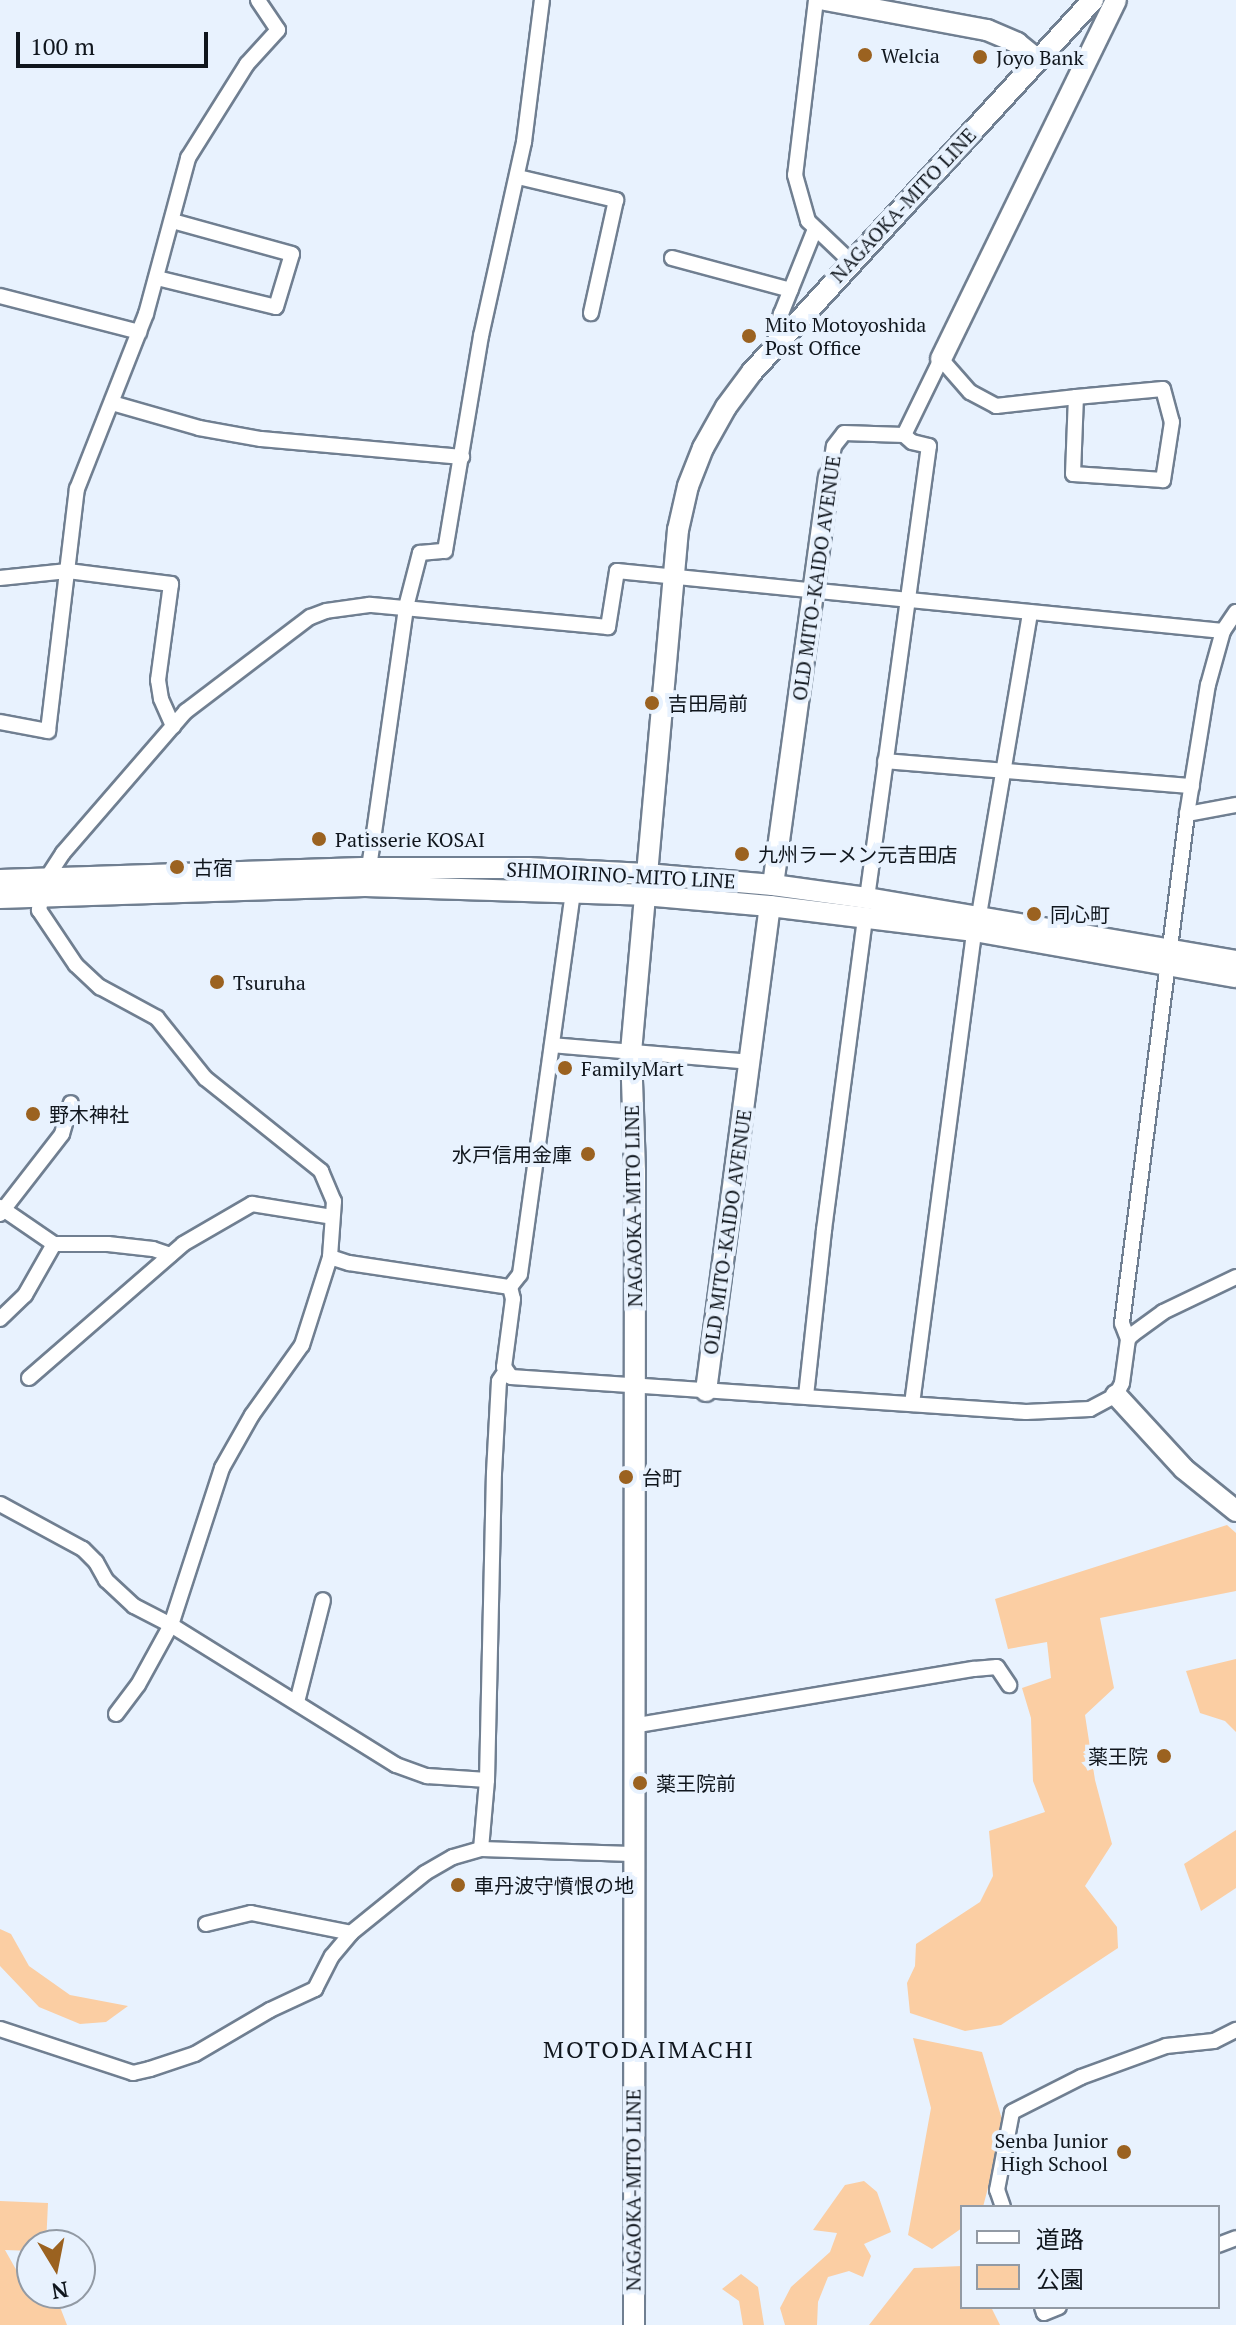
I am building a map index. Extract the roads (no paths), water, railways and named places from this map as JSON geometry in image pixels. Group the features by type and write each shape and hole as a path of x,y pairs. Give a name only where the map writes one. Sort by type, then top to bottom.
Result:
{"main road":[{"path":"825,0 987,30 1012,40 1038,60"},
{"name":"NAGAOKA-MITO LINE","path":"634,2325 631,1052 671,576 685,498 703,448 726,407 774,346 1093,0"},
{"path":"941,359 1116,0"},
{"name":"OLD MITO-KAIDO AVENUE","path":"773,885 829,477"},
{"name":"SHIMOIRINO-MITO LINE","path":"0,898 43,887 369,868 528,868 646,874 773,885 866,908 976,923 1170,957 1236,961"},
{"name":"SHIMOIRINO-MITO LINE","path":"0,880 43,887 365,886 573,891 770,906 866,908"},
{"name":"OLD MITO-KAIDO AVENUE","path":"706,1391 770,906"},
{"name":"SHIMOIRINO-MITO LINE","path":"1170,957 1236,977"},
{"path":"1116,1395 1184,1469 1236,1511"}],"street":[{"path":"0,722 48,731 77,489 139,332 157,278 188,158 247,64 278,30 258,0"},
{"path":"369,868 406,607 420,553 445,551 481,336 518,177 542,0"},
{"path":"816,0 795,175 802,208 815,229 850,261"},
{"path":"518,177 616,200 591,313"},
{"path":"157,278 276,307 292,254 172,221"},
{"path":"774,346 774,335 815,229"},
{"path":"672,258 791,290"},
{"path":"0,296 139,332"},
{"path":"806,1396 824,1230 929,446 912,442 904,435 941,359 970,392 996,406 1076,397 1163,389 1172,422 1163,480 1073,474 1076,397"},
{"path":"112,403 199,428 261,439 462,457"},
{"name":"OLD MITO-KAIDO AVENUE","path":"829,477 834,446 844,433 904,435"},
{"path":"0,578 68,571 171,584 158,680 161,699 173,726"},
{"path":"116,1714 138,1685 171,1625 222,1468 252,1415 302,1345 330,1257 334,1201 321,1171 205,1078 157,1018 100,987 76,965 41,915 43,887 173,726 214,688 310,617 350,606 406,607 608,627 617,571 1223,631"},
{"path":"912,1404 976,923 1030,612"},
{"path":"505,1372 511,1377 1026,1412 1090,1409 1116,1395 1122,1383 1128,1339 1122,1323 1187,814 1208,685 1223,631 1236,612"},
{"path":"885,761 1192,786"},
{"path":"1187,814 1236,805"},
{"path":"510,1287 520,1274 573,891"},
{"path":"552,1045 750,1062"},
{"path":"71,1103 62,1134 1,1210 54,1244 108,1244 153,1249 170,1255"},
{"path":"29,1378 170,1255 252,1204 332,1217"},
{"path":"0,1319 25,1295 54,1244"},
{"path":"330,1257 349,1263 510,1287"},
{"path":"1128,1339 1163,1312 1236,1277"},
{"path":"481,1849 487,1780 494,1473 499,1381 505,1372 513,1299 510,1287"},
{"path":"0,1504 83,1549 120,1594 396,1765 416,1774 487,1780"},
{"path":"297,1702 323,1600"},
{"path":"632,1726 974,1669 997,1667 1009,1685"},
{"path":"0,2029 133,2073 150,2069 195,2054 270,2010 315,1989 332,1956 351,1933 425,1873 453,1857 481,1849 632,1854"},
{"path":"206,1924 251,1913 351,1933"},
{"path":"1002,2205 997,2190 1012,2112 1081,2077 1166,2046 1214,2041 1236,2030"}],"place":[{"name":"Welcia","path":"865,55"},
{"name":"Joyo Bank","path":"980,57"},
{"name":"Mito Motoyoshida Post Office","path":"749,336"},
{"name":"吉田局前","path":"652,703"},
{"name":"Patisserie KOSAI","path":"319,839"},
{"name":"九州ラーメン元吉田店","path":"742,854"},
{"name":"古宿","path":"177,867"},
{"name":"同心町","path":"1034,914"},
{"name":"Tsuruha","path":"217,982"},
{"name":"FamilyMart","path":"565,1068"},
{"name":"野木神社","path":"33,1114"},
{"name":"水戸信用金庫","path":"588,1154"},
{"name":"台町","path":"626,1477"},
{"name":"薬王院","path":"1164,1756"},
{"name":"薬王院前","path":"640,1783"},
{"name":"車丹波守憤恨の地","path":"458,1885"},
{"name":"Senba Junior High School","path":"1124,2152"}],"district":[{"name":"MOTODAIMACHI","path":"649,2050"}]}
